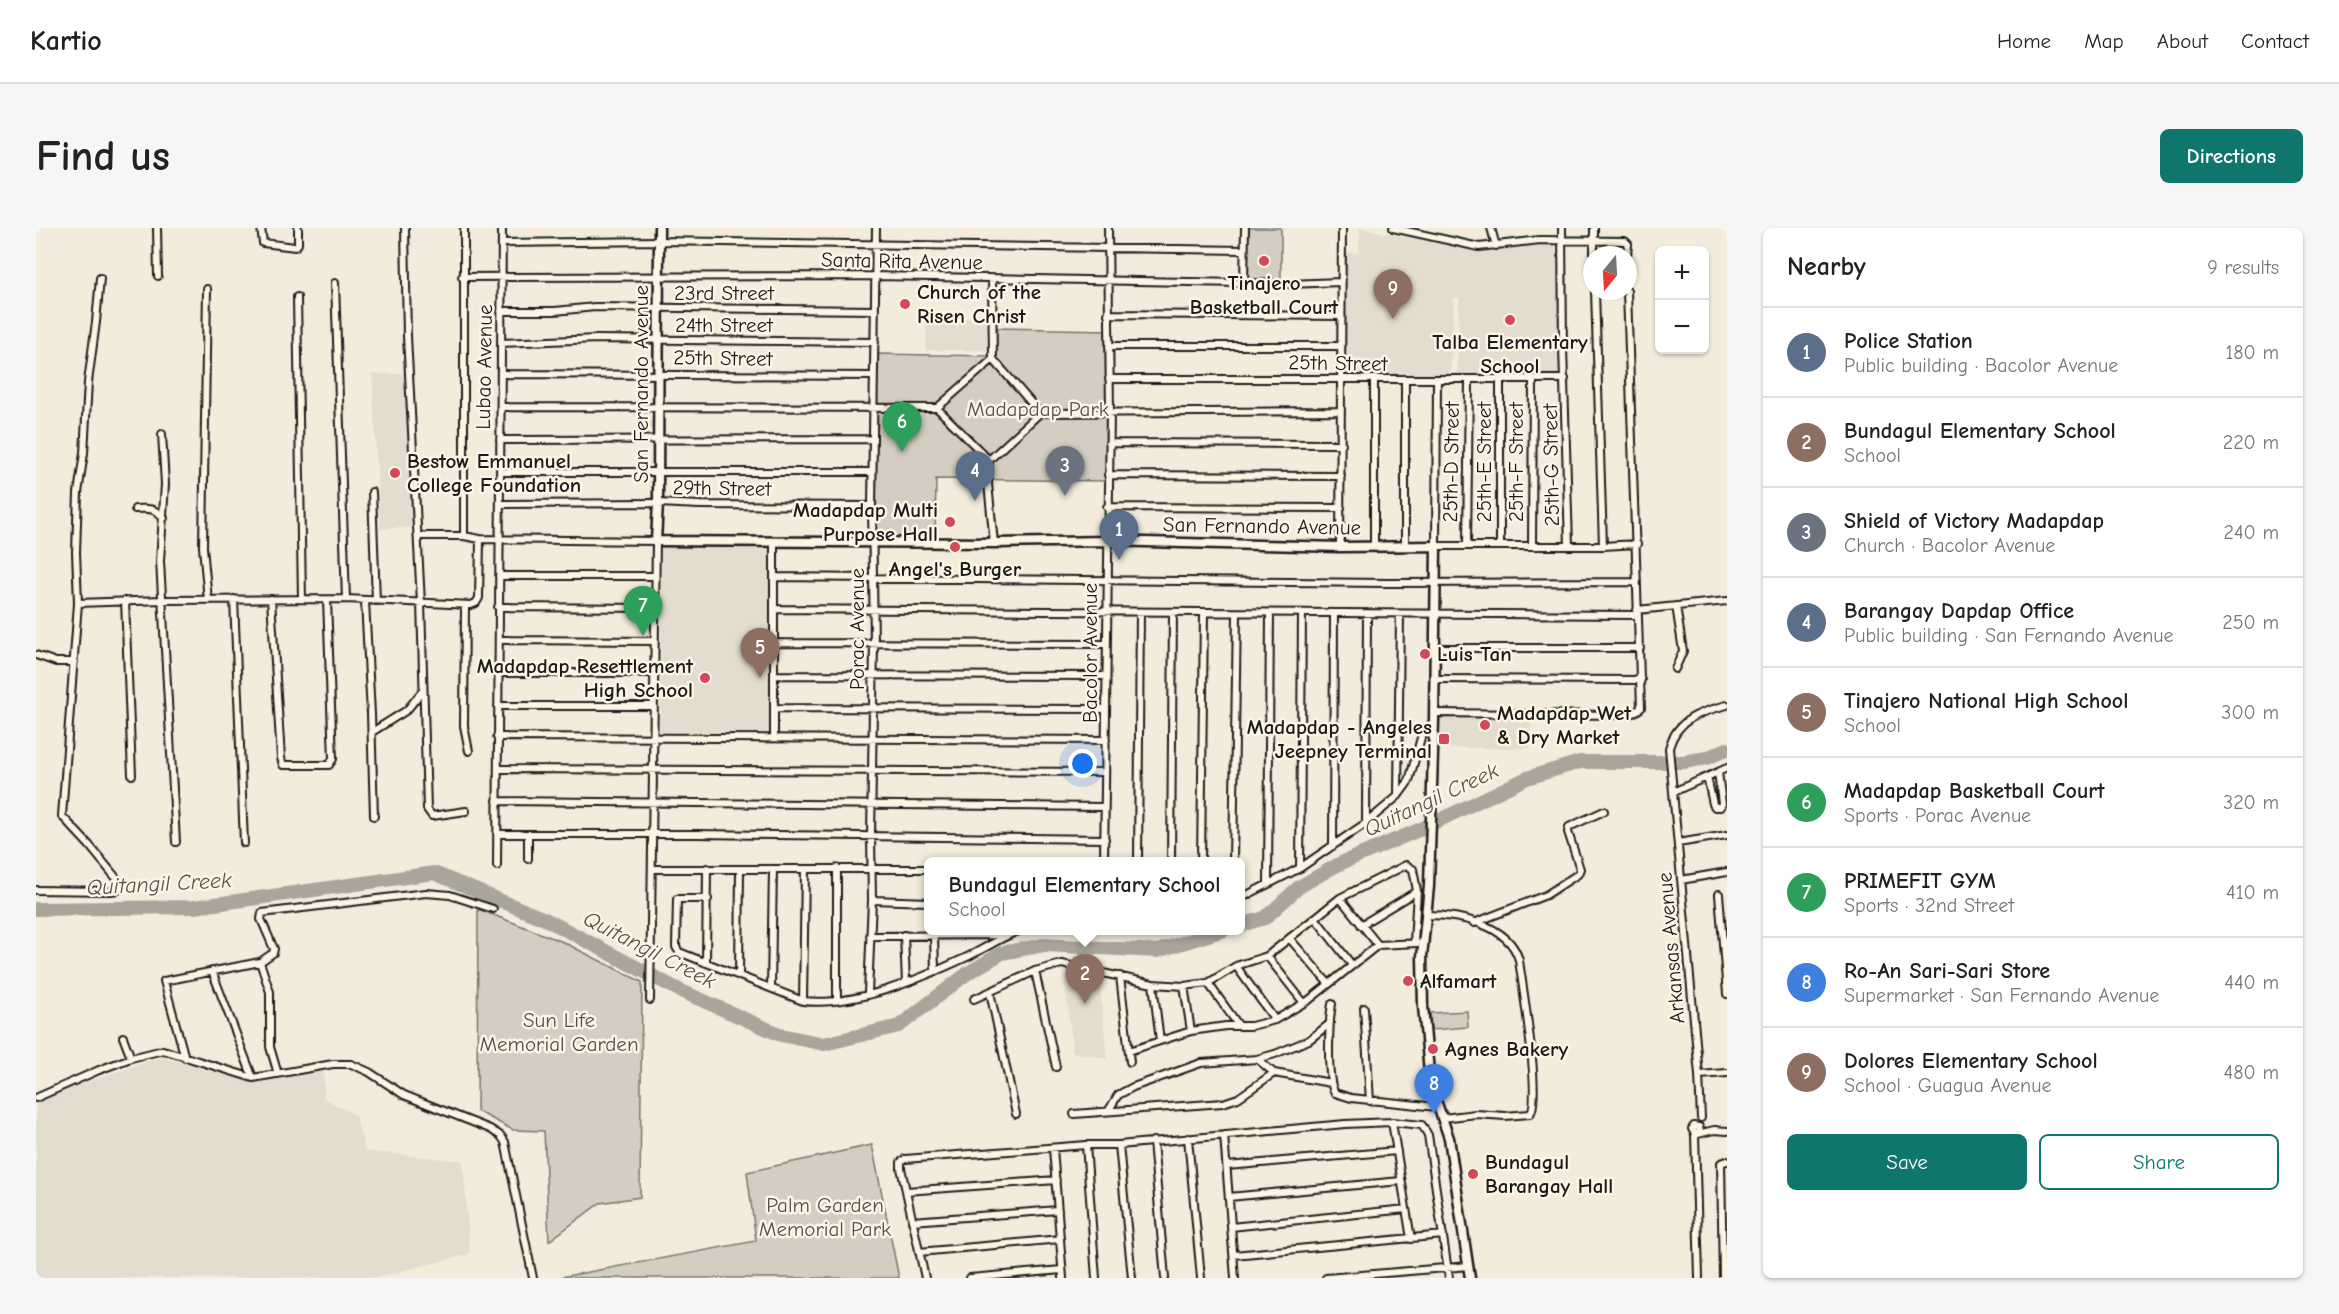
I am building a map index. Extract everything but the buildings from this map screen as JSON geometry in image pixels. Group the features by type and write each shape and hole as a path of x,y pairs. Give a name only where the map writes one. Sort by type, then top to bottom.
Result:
{"main road":[{"name":"San Fernando Avenue","path":"659,228 656,541 994,543 1107,541 1340,547 1436,546"},
{"path":"1436,546 1430,858 1426,915 1418,943 1430,1083 1443,1118 1450,1149 1470,1278"}],"street":[{"path":"157,228 158,276"},
{"path":"261,228 263,243 295,247 298,244 298,228"},
{"path":"405,228 407,336 422,603 429,814 432,816 466,811"},
{"path":"464,228 462,277 464,536"},
{"name":"Lubao Avenue","path":"497,866 502,228"},
{"name":"Porac Avenue","path":"868,993 872,900 874,578 872,472 876,228"},
{"name":"Bacolor Avenue","path":"1104,857 1110,412 1108,228"},
{"path":"1244,283 1245,228"},
{"path":"1340,547 1342,228"},
{"path":"1393,228 1479,247 1540,240 1625,241 1628,246"},
{"path":"1491,228 1496,246"},
{"name":"25th-G Street","path":"1562,228 1569,546"},
{"path":"1593,246 1594,228"},
{"path":"502,243 658,241 1244,250"},
{"name":"Santa Rita Avenue","path":"462,277 877,276 1108,282 1289,284 1340,282"},
{"path":"36,891 111,891 118,890 122,885 62,816 78,603 76,552 78,493 84,453 88,382 100,278"},
{"path":"992,279 993,359 1040,413"},
{"path":"335,283 346,599"},
{"path":"207,290 203,547 208,600"},
{"path":"297,297 302,599"},
{"path":"1595,300 1603,546"},
{"path":"1245,896 1300,868 1366,823 1398,796 1409,781 1422,734 1434,717 1621,715 1633,713 1641,706 1627,300"},
{"name":"23rd Street","path":"501,311 548,311 595,307 875,309"},
{"path":"1108,314 1340,316"},
{"name":"24th Street","path":"501,343 597,339 875,342"},
{"path":"1109,346 1340,346"},
{"path":"501,407 938,408 993,359"},
{"name":"25th Street","path":"501,374 873,376"},
{"name":"25th Street","path":"1109,379 1437,381 1500,378 1565,379"},
{"name":"25th-E Street","path":"1500,378 1500,546"},
{"name":"25th-D Street","path":"1467,546 1468,379"},
{"name":"25th-F Street","path":"1532,546 1533,379"},
{"path":"1374,380 1374,546"},
{"path":"1405,380 1405,546"},
{"path":"1436,546 1437,381"},
{"path":"938,408 989,460"},
{"path":"994,543 988,484 989,460 1040,413 1341,411"},
{"path":"162,434 165,484 160,561 176,842"},
{"path":"500,440 873,439"},
{"path":"1109,443 1342,444"},
{"path":"500,472 872,472"},
{"path":"1108,475 1341,476"},
{"path":"372,492 376,601"},
{"name":"29th Street","path":"500,504 658,502 700,505 872,506"},
{"path":"1107,507 1341,508"},
{"path":"135,509 147,508 157,511 164,518"},
{"name":"San Fernando Avenue","path":"418,536 464,536 500,540 656,541 650,1000"},
{"path":"78,603 346,599 365,602 465,605 476,603 479,598 480,539"},
{"path":"774,542 776,609 774,738"},
{"name":"San Fernando Avenue","path":"1436,546 1637,544"},
{"path":"499,576 654,576"},
{"path":"775,577 1435,583 1637,582"},
{"path":"234,599 244,843"},
{"path":"271,599 281,758 283,765 291,766 329,765 333,759 327,600"},
{"path":"125,601 132,775"},
{"path":"776,609 1435,615 1637,613 1727,601"},
{"path":"365,602 374,816"},
{"path":"465,605 464,726 469,751"},
{"path":"1674,669 1683,651 1676,606"},
{"path":"498,607 655,608"},
{"path":"1138,857 1140,612"},
{"path":"1171,857 1173,613"},
{"path":"1201,857 1204,613"},
{"path":"1268,884 1270,613"},
{"path":"1233,857 1237,614"},
{"path":"1300,868 1302,614"},
{"path":"1333,846 1334,614"},
{"path":"1398,796 1400,614"},
{"path":"1366,823 1367,615"},
{"path":"499,640 655,641"},
{"path":"775,643 1106,645"},
{"path":"1434,648 1640,648"},
{"path":"36,655 56,662 75,663"},
{"path":"498,674 654,673"},
{"path":"775,675 1105,676"},
{"path":"1434,679 1641,680"},
{"path":"372,732 407,710 424,690"},
{"name":"Arkansas Avenue","path":"1699,1278 1699,1075 1669,748 1675,731 1706,711 1727,705"},
{"path":"498,706 654,706"},
{"path":"775,708 1106,709"},
{"path":"497,736 1106,740"},
{"path":"1673,792 1727,768"},
{"path":"498,769 1105,772"},
{"path":"1707,777 1713,804 1715,807 1720,807 1722,804 1718,772"},
{"path":"497,801 1104,807"},
{"path":"1473,923 1546,895 1578,874 1580,870 1568,832 1569,826 1604,811"},
{"path":"497,834 1105,839"},
{"path":"528,834 528,859"},
{"path":"1678,843 1727,835"},
{"path":"974,999 1035,971 1062,964 1153,984 1184,986 1208,983 1236,966 1267,956 1340,898 1406,865 1413,869 1417,891 1418,943 1378,945 1304,1003 1275,1020 1259,1024 1191,1031 1129,1051"},
{"path":"653,868 924,869"},
{"path":"706,963 707,868"},
{"path":"739,976 740,868"},
{"path":"837,868 837,1000"},
{"path":"771,988 773,869"},
{"path":"803,1001 805,869"},
{"path":"1682,880 1727,872"},
{"path":"1361,925 1417,891"},
{"path":"185,1058 164,981 260,962 273,953 274,949 261,919 262,913 426,893 450,895 493,909"},
{"path":"1719,894 1724,905 1727,994"},
{"path":"1340,898 1378,945"},
{"path":"708,899 677,899 676,947 681,953 803,1001 837,1000 906,983 970,956 1007,935"},
{"path":"872,900 924,902"},
{"path":"1426,915 1448,916 1473,923 1499,932 1508,940 1517,954 1532,1056 1533,1112 1527,1115 1476,1114 1443,1118"},
{"path":"1316,919 1352,965"},
{"path":"904,935 906,983"},
{"path":"934,935 935,971"},
{"path":"870,936 1004,936"},
{"path":"1290,939 1328,983"},
{"path":"1267,956 1304,1003"},
{"path":"260,962 270,992 270,1047 278,1074"},
{"path":"1236,966 1275,1020"},
{"path":"212,971 253,1078"},
{"path":"1035,971 1056,1067"},
{"path":"1120,976 1130,1062"},
{"path":"1208,983 1239,1026"},
{"path":"1153,984 1160,1041"},
{"path":"1184,986 1191,1031"},
{"path":"990,992 1016,1114"},
{"path":"1332,1004 1328,1025 1331,1083 1338,1095 1371,1101 1437,1107"},
{"path":"1364,1008 1371,1101"},
{"path":"1109,1110 1121,1092 1186,1067 1214,1061 1257,1059 1309,1041 1328,1025"},
{"path":"123,1037 131,1058"},
{"path":"36,1098 99,1070 131,1058 163,1050 253,1078 333,1064 351,1064 369,1072 404,1095 497,1133 505,1142 533,1278"},
{"path":"1257,1059 1274,1073 1331,1083"},
{"path":"1699,1075 1727,1072"},
{"path":"1074,1114 1223,1103 1238,1098 1274,1073"},
{"path":"1392,1122 1411,1239"},
{"path":"924,1278 901,1168 905,1159 1086,1145 1119,1145 1312,1126 1392,1122 1420,1125 1425,1129 1449,1278"},
{"path":"1699,1127 1727,1131"},
{"path":"1224,1135 1235,1278"},
{"path":"1188,1137 1201,1278"},
{"path":"1153,1141 1165,1278"},
{"path":"1086,1145 1096,1278"},
{"path":"1119,1145 1132,1278"},
{"path":"1053,1148 1063,1278"},
{"path":"1227,1166 1397,1151"},
{"path":"1723,1278 1724,1192 1721,1163 1727,1161"},
{"path":"906,1191 1056,1180"},
{"path":"1229,1197 1401,1180"},
{"path":"1231,1227 1406,1209"},
{"path":"912,1221 1058,1210"},
{"path":"1234,1255 1443,1235"},
{"path":"919,1252 1060,1239"},
{"path":"1326,1278 1469,1266"},
{"path":"970,1278 1062,1270"}],"shaded area":[{"path":"1360,228 1475,251 1556,242 1561,378 1457,378 1459,298 1454,298 1450,380 1344,378 1343,252 1359,253"},
{"path":"926,318 987,318 987,350 926,350"},
{"name":"Bestow Emmanuel College Foundation","path":"372,374 408,374 417,527 380,529"},
{"name":"Madapdap Resettlement High School","path":"662,543 773,545 771,733 660,732"},
{"name":"Madapdap Wet & Dry Market","path":"1532,715 1530,748 1440,748 1439,716"},
{"path":"1085,972 1099,974 1107,1059 1073,1052 1064,974"},
{"path":"161,1057 249,1081 324,1069 324,1098 355,1115 365,1151 463,1161 470,1254 373,1278 36,1278 36,1099"}],"green space":[{"name":"Tinajero Basketball Court","path":"1247,228 1281,228 1281,282 1247,282"},
{"name":"Madapdap Park","path":"993,328 1109,330 1107,481 936,479 935,541 873,539 876,354 992,356"},
{"name":"Sun Life Memorial Garden","path":"478,909 563,942 642,982 640,1197 600,1203 549,1241 544,1131 513,1130 477,1111"},
{"path":"1467,1011 1468,1027 1431,1030 1430,1013"},
{"name":"Palm Garden Memorial Park","path":"872,1145 899,1278 556,1278 756,1241 747,1172"}],"waterway":[{"name":"Quitangil Creek","path":"1245,924 1265,918 1299,887 1339,864 1421,829 1527,778 1580,762 1683,762 1707,758 1727,749"},
{"name":"Quitangil Creek","path":"36,909 194,907 434,873 547,920 679,990 781,1035 824,1044 899,1026 968,973 1002,953 1044,945 1157,951 1208,935"}],"place":[{"name":"Tinajero Basketball Court","path":"1264,261"},
{"name":"Church of the Risen Christ","path":"905,304"},
{"name":"Dolores Elementary School","path":"1393,319"},
{"name":"Talba Elementary School","path":"1510,320"},
{"name":"Madapdap Basketball Court","path":"902,452"},
{"name":"Bestow Emmanuel College Foundation","path":"395,473"},
{"name":"Shield of Victory Madapdap","path":"1065,496"},
{"name":"Barangay Dapdap Office","path":"975,501"},
{"name":"Madapdap Multi Purpose Hall","path":"950,522"},
{"name":"Angel's Burger","path":"955,547"},
{"name":"Police Station","path":"1119,560"},
{"name":"PRIMEFIT GYM","path":"643,636"},
{"name":"Luis Tan","path":"1425,654"},
{"name":"Madapdap Resettlement High School","path":"705,678"},
{"name":"Tinajero National High School","path":"760,678"},
{"name":"Madapdap Wet & Dry Market","path":"1485,725"},
{"name":"Madapdap - Angeles Jeepney Terminal","path":"1444,739"},
{"name":"Alfamart","path":"1408,981"},
{"name":"Bundagul Elementary School","path":"1085,1004"},
{"name":"Agnes Bakery","path":"1433,1049"},
{"name":"Ro-An Sari-Sari Store","path":"1434,1114"},
{"name":"Bundagul Barangay Hall","path":"1473,1174"}]}
